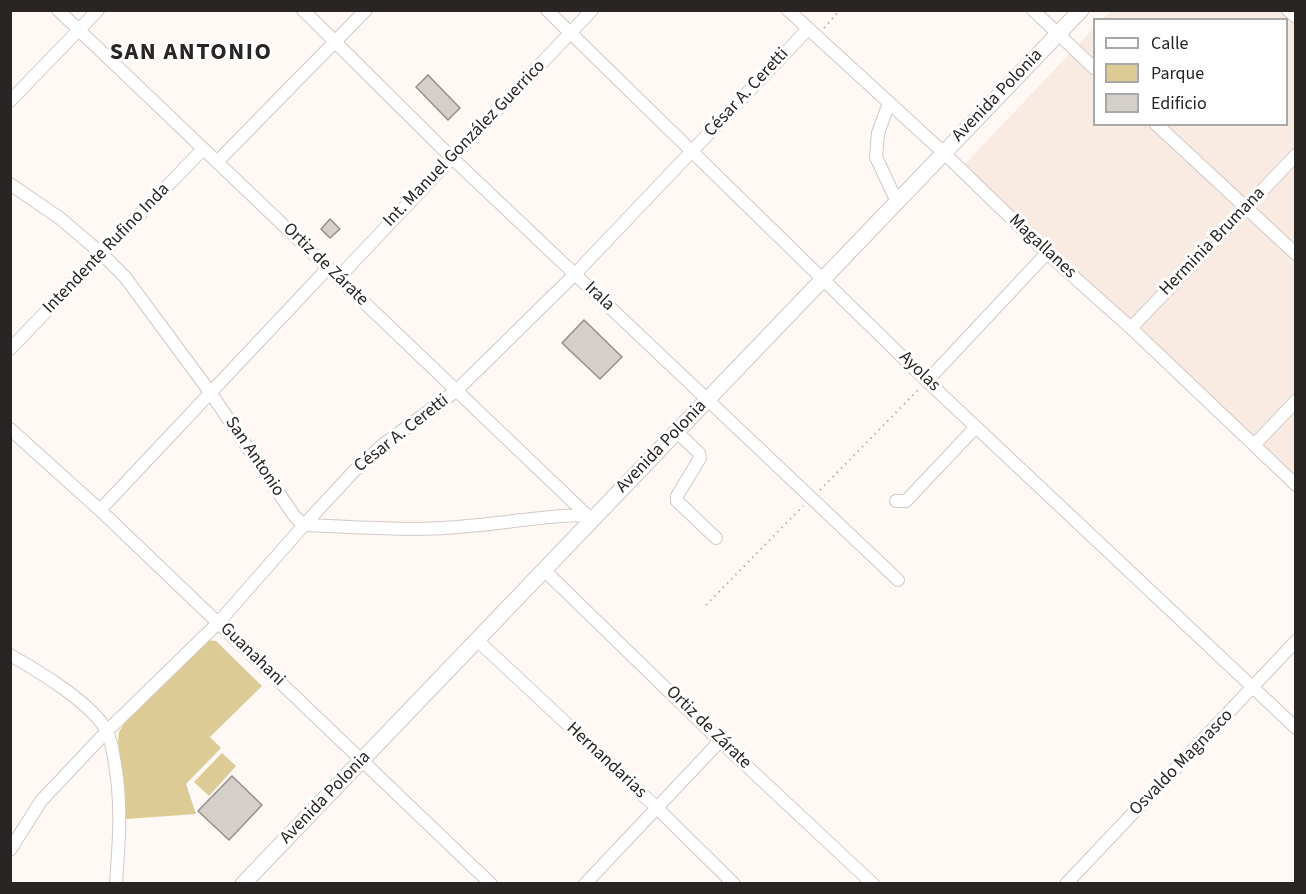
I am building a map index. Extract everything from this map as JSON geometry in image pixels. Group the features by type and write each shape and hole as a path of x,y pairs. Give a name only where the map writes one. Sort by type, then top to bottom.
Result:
{"main road":[{"name":"Avenida Polonia","path":"243,884 545,571 589,518 677,432 1081,10"}],"street":[{"name":"Ortiz de Zárate","path":"58,10 589,518"},
{"path":"10,101 98,10"},
{"name":"Irala","path":"303,10 451,157 898,580"},
{"path":"217,162 366,10"},
{"name":"Ayolas","path":"547,10 927,381 1296,728"},
{"name":"Int. Manuel González Guerrico","path":"338,278 592,10"},
{"name":"Magallanes","path":"788,10 944,153 1047,253 1131,328 1296,485"},
{"path":"1033,10 1093,66"},
{"path":"1288,10 1296,17"},
{"name":"César A. Ceretti","path":"10,850 41,801 107,731 218,623 355,470 384,444 456,391 575,274 692,151 812,33"},
{"path":"889,103 878,133 876,157 897,202"},
{"path":"1158,126 1296,254"},
{"name":"Intendente Rufino Inda","path":"10,349 203,149"},
{"name":"Herminia Brumana","path":"1131,328 1296,155"},
{"name":"San Antonio","path":"10,184 62,219 124,277 210,392 295,517 304,525"},
{"path":"927,381 1047,253"},
{"path":"100,510 328,268"},
{"path":"1254,445 1296,401"},
{"path":"896,501 906,501 976,427"},
{"name":"Guanahani","path":"10,429 100,510 491,884"},
{"path":"677,432 699,453 700,458 677,501 716,538"},
{"path":"304,525 420,530 558,515 589,518"},
{"name":"Ortiz de Zárate","path":"545,571 720,741 873,884"},
{"name":"Hernandarias","path":"477,640 657,808 734,884"},
{"name":"Osvaldo Magnasco","path":"1066,884 1296,641"},
{"path":"10,655 66,691 97,718 107,731 118,782 120,813 116,884"},
{"path":"585,884 720,741"}],"path":[{"path":"812,33 840,10"}],"shaded area":[{"path":"1112,10 1295,11 1295,480 964,165 1093,29 1093,126 1288,126 1288,18 1104,18"}],"green space":[{"path":"208,640 216,641 262,686 210,737 221,748 186,784 196,814 126,819 118,744 119,732 124,724"},
{"path":"222,753 236,766 209,796 194,782"}],"building":[{"path":"428,75 460,108 448,120 416,87"},
{"path":"330,219 340,229 330,238 321,229"},
{"path":"584,320 622,357 600,379 562,343"},
{"path":"232,776 262,805 229,840 198,811"}],"district":[{"name":"SAN ANTONIO","path":"191,54"}]}
